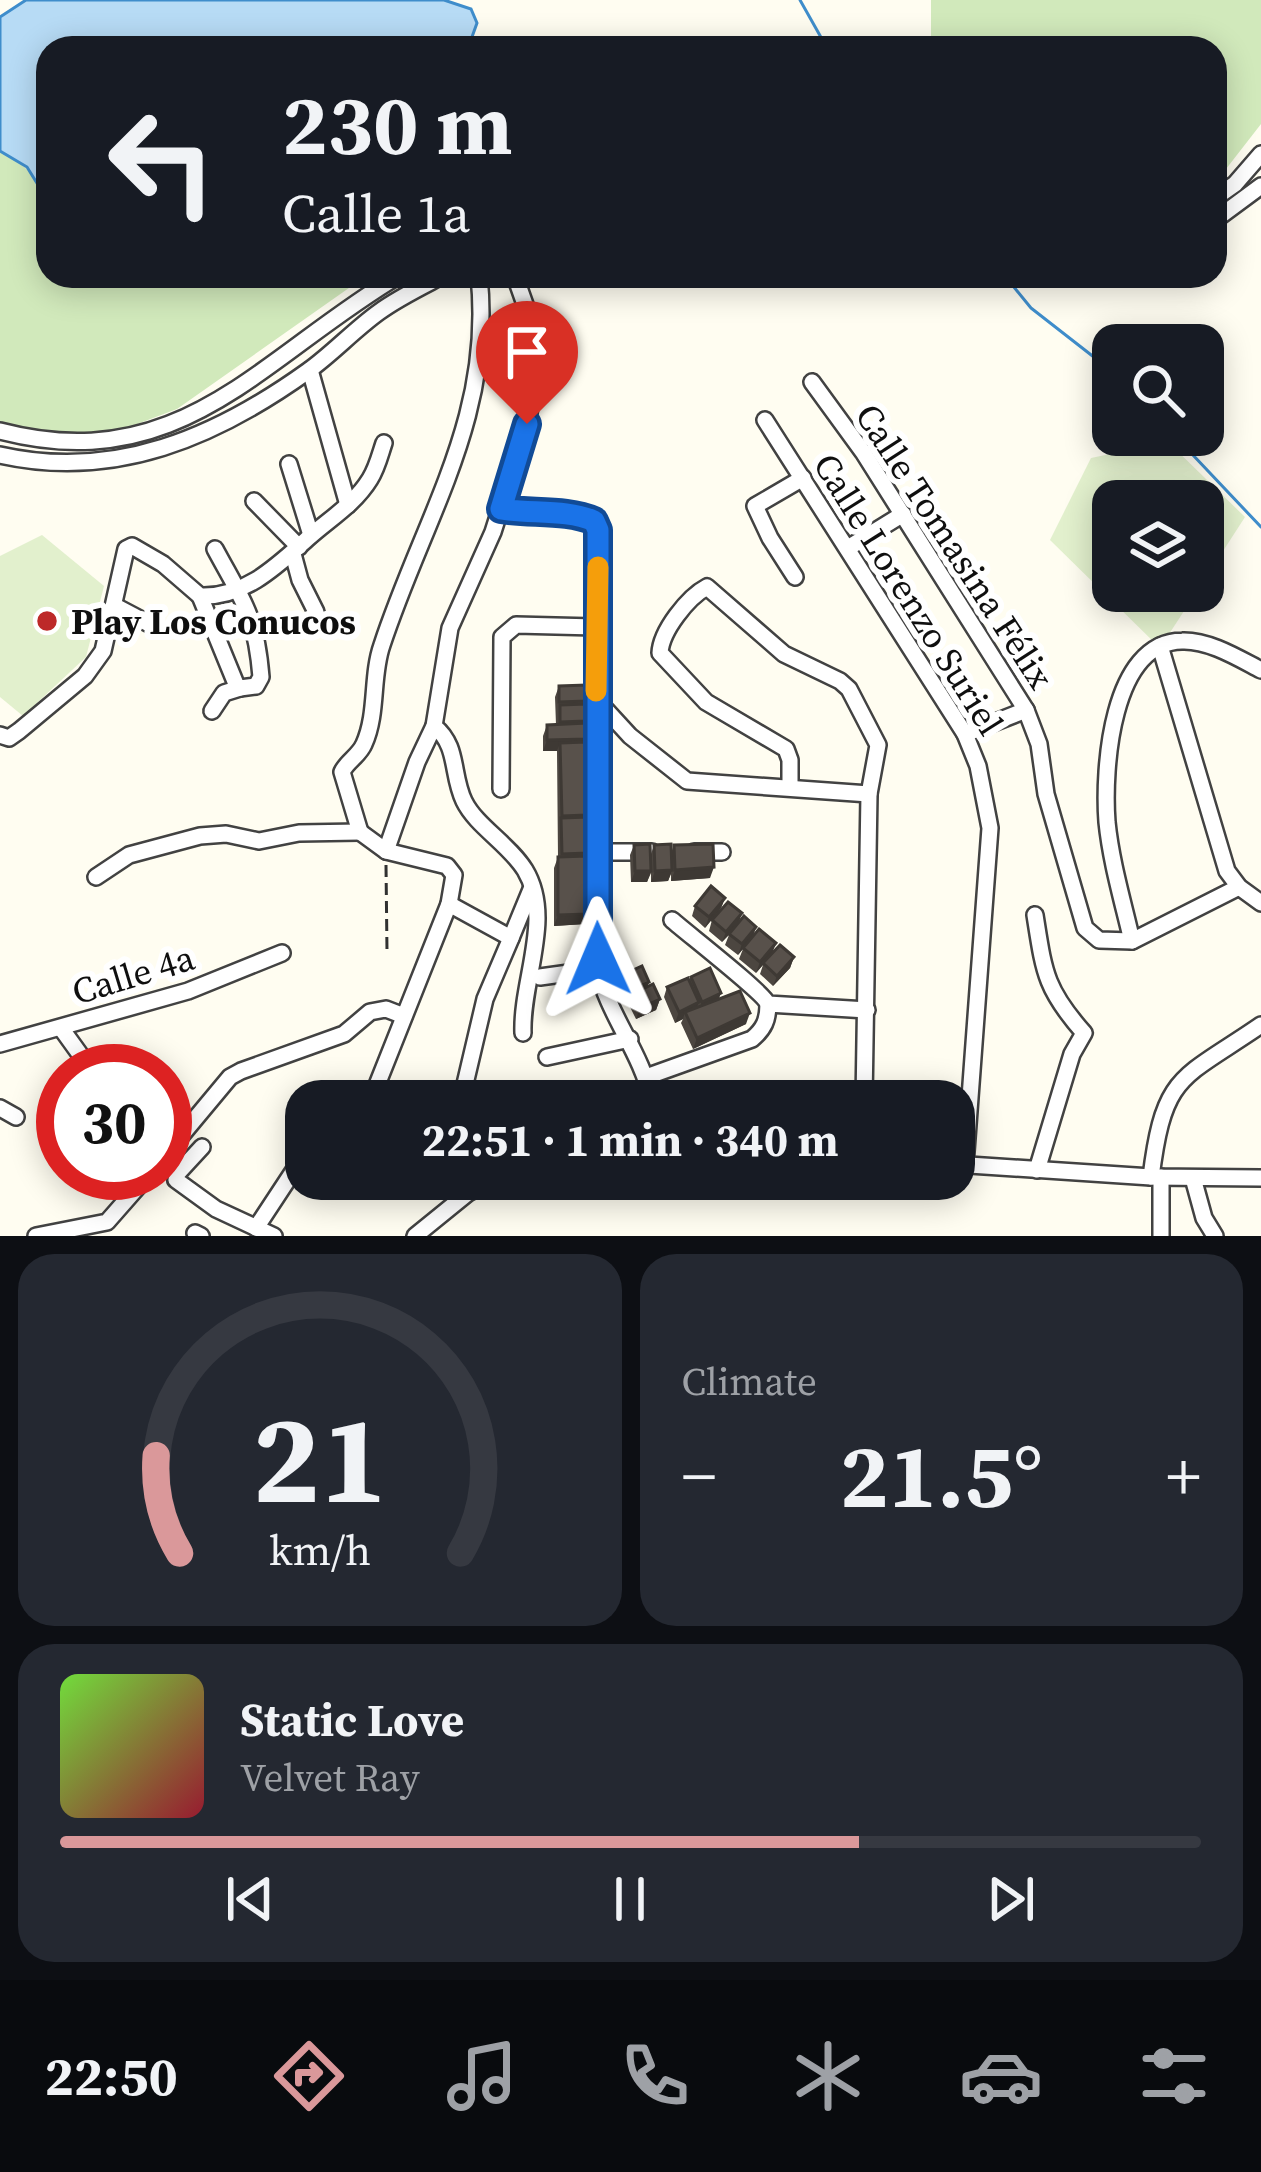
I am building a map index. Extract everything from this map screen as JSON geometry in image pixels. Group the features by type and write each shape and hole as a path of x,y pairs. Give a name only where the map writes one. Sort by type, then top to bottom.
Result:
{"street":[{"path":"1227,189 1261,154"},
{"path":"1227,211 1261,186"},
{"path":"0,431 82,443 164,428 226,397 381,288"},
{"path":"0,455 86,464 141,455 215,429 310,370 408,288"},
{"path":"360,832 342,772 365,742 380,649 467,424 480,358 484,288"},
{"path":"386,851 434,726 450,628 501,509 527,424 540,360 535,322 520,288"},
{"path":"310,370 349,505"},
{"name":"Calle Tomasina Félix","path":"812,382 903,514 1025,710 1039,744 1046,794 1085,928 1100,940 1132,941"},
{"name":"Calle Lorenzo Suriel","path":"765,420 965,734 978,766 990,829 968,1080"},
{"path":"200,596 240,589 301,545 349,505 369,481 384,443"},
{"path":"289,464 301,545 300,580 316,612"},
{"path":"796,577 752,500 803,478"},
{"path":"254,502 301,545"},
{"path":"501,509 576,515 594,521 599,536 598,969 647,1080"},
{"path":"848,548 903,514"},
{"path":"0,735 9,739 85,676 103,651 118,574 131,545 200,596 240,688"},
{"path":"212,711 224,693 256,686 261,677 258,644 240,589 215,548"},
{"path":"790,786 786,748 706,702 659,653 661,641 698,592 707,587 784,654 840,680 878,745 869,794 864,1080"},
{"path":"115,606 153,626"},
{"path":"501,789 502,637 516,626 596,627"},
{"path":"1239,887 1132,941 1112,849 1107,792 1122,693 1141,658 1180,640 1202,643 1261,670"},
{"path":"1160,646 1227,871 1261,903"},
{"path":"596,699 630,736 687,781 869,794"},
{"path":"965,734 1025,710"},
{"path":"434,726 448,739 465,803 509,847 532,884 536,934 522,1008 523,1033"},
{"path":"95,878 129,855 200,836 259,841 299,833 360,832 386,851 453,870 449,904 382,1080"},
{"path":"596,852 722,852"},
{"path":"466,1080 484,999 532,884"},
{"path":"449,904 512,938"},
{"path":"1035,915 1042,971 1058,1003 1084,1033 1072,1054 1036,1170"},
{"path":"646,1077 752,1040 768,1018 765,995 726,969 672,920"},
{"name":"Calle 4a","path":"0,1044 188,991 282,953"},
{"path":"540,977 598,969"},
{"path":"704,977 726,969"},
{"path":"768,1004 866,1010"},
{"path":"192,1123 230,1077 241,1071 344,1034 370,1012 386,1009 404,1016"},
{"path":"1161,1236 1156,1135 1166,1100 1182,1076 1261,1024"},
{"path":"62,1028 73,1044"},
{"path":"547,1057 630,1039"},
{"path":"0,1108 16,1118"},
{"path":"202,1148 176,1180 216,1209 274,1236"},
{"path":"975,1165 1156,1177 1261,1178"},
{"path":"1192,1178 1215,1236"},
{"path":"256,1228 285,1184"},
{"path":"36,1236 107,1222 126,1200"},
{"path":"415,1236 453,1200"}],"path":[{"path":"386,851 387,952"}],"green space":[{"path":"931,0 1261,0 1261,124 1227,168 1227,36 931,36"},
{"path":"0,151 36,181 36,288 349,288 177,409 116,432 23,433 0,424"},
{"path":"1182,456 1207,480 1092,480 1092,581 1050,540 1091,458"},
{"path":"1224,497 1245,517 1224,550"},
{"name":"Play Los Conucos","path":"42,535 104,586 86,657 23,716 0,697 0,556"},
{"path":"1123,612 1183,612 1160,648"}],"water":[{"path":"26,0 444,0 471,9 477,23 472,36 36,36 36,182 27,167 0,151 0,17"}],"building":[{"path":"586,685 587,701 559,702 559,686"},
{"path":"586,704 586,721 560,722 560,705"},
{"path":"587,723 587,739 547,740 547,725"},
{"path":"586,742 587,815 562,816 560,743"},
{"path":"588,817 588,853 562,854 561,818"},
{"path":"650,844 651,871 635,871 634,845"},
{"path":"671,844 672,870 655,871 654,845"},
{"path":"713,844 714,867 675,870 674,845"},
{"path":"587,856 589,914 558,915 558,857"},
{"path":"711,886 725,898 709,917 695,906"},
{"path":"728,902 742,913 726,932 712,920"},
{"path":"744,916 756,927 742,944 729,934"},
{"path":"759,929 776,943 760,962 743,948"},
{"path":"780,945 794,957 777,976 763,963"},
{"path":"642,966 649,982 627,992 620,976"},
{"path":"710,968 721,993 702,1002 691,977"},
{"path":"688,978 699,1002 679,1012 667,987"},
{"path":"653,984 660,999 640,1008 633,994"},
{"path":"740,991 750,1013 697,1038 685,1012"}],"waterway":[{"path":"800,0 820,36"},
{"path":"1015,288 1031,308 1092,356"},
{"path":"1194,456 1261,527"}],"slow traffic":[{"path":"596,691 598,567"}],"place":[{"name":"Play Los Conucos","path":"47,621"}],"route":[{"path":"527,424 501,509 590,518 598,530 598,959"}]}
